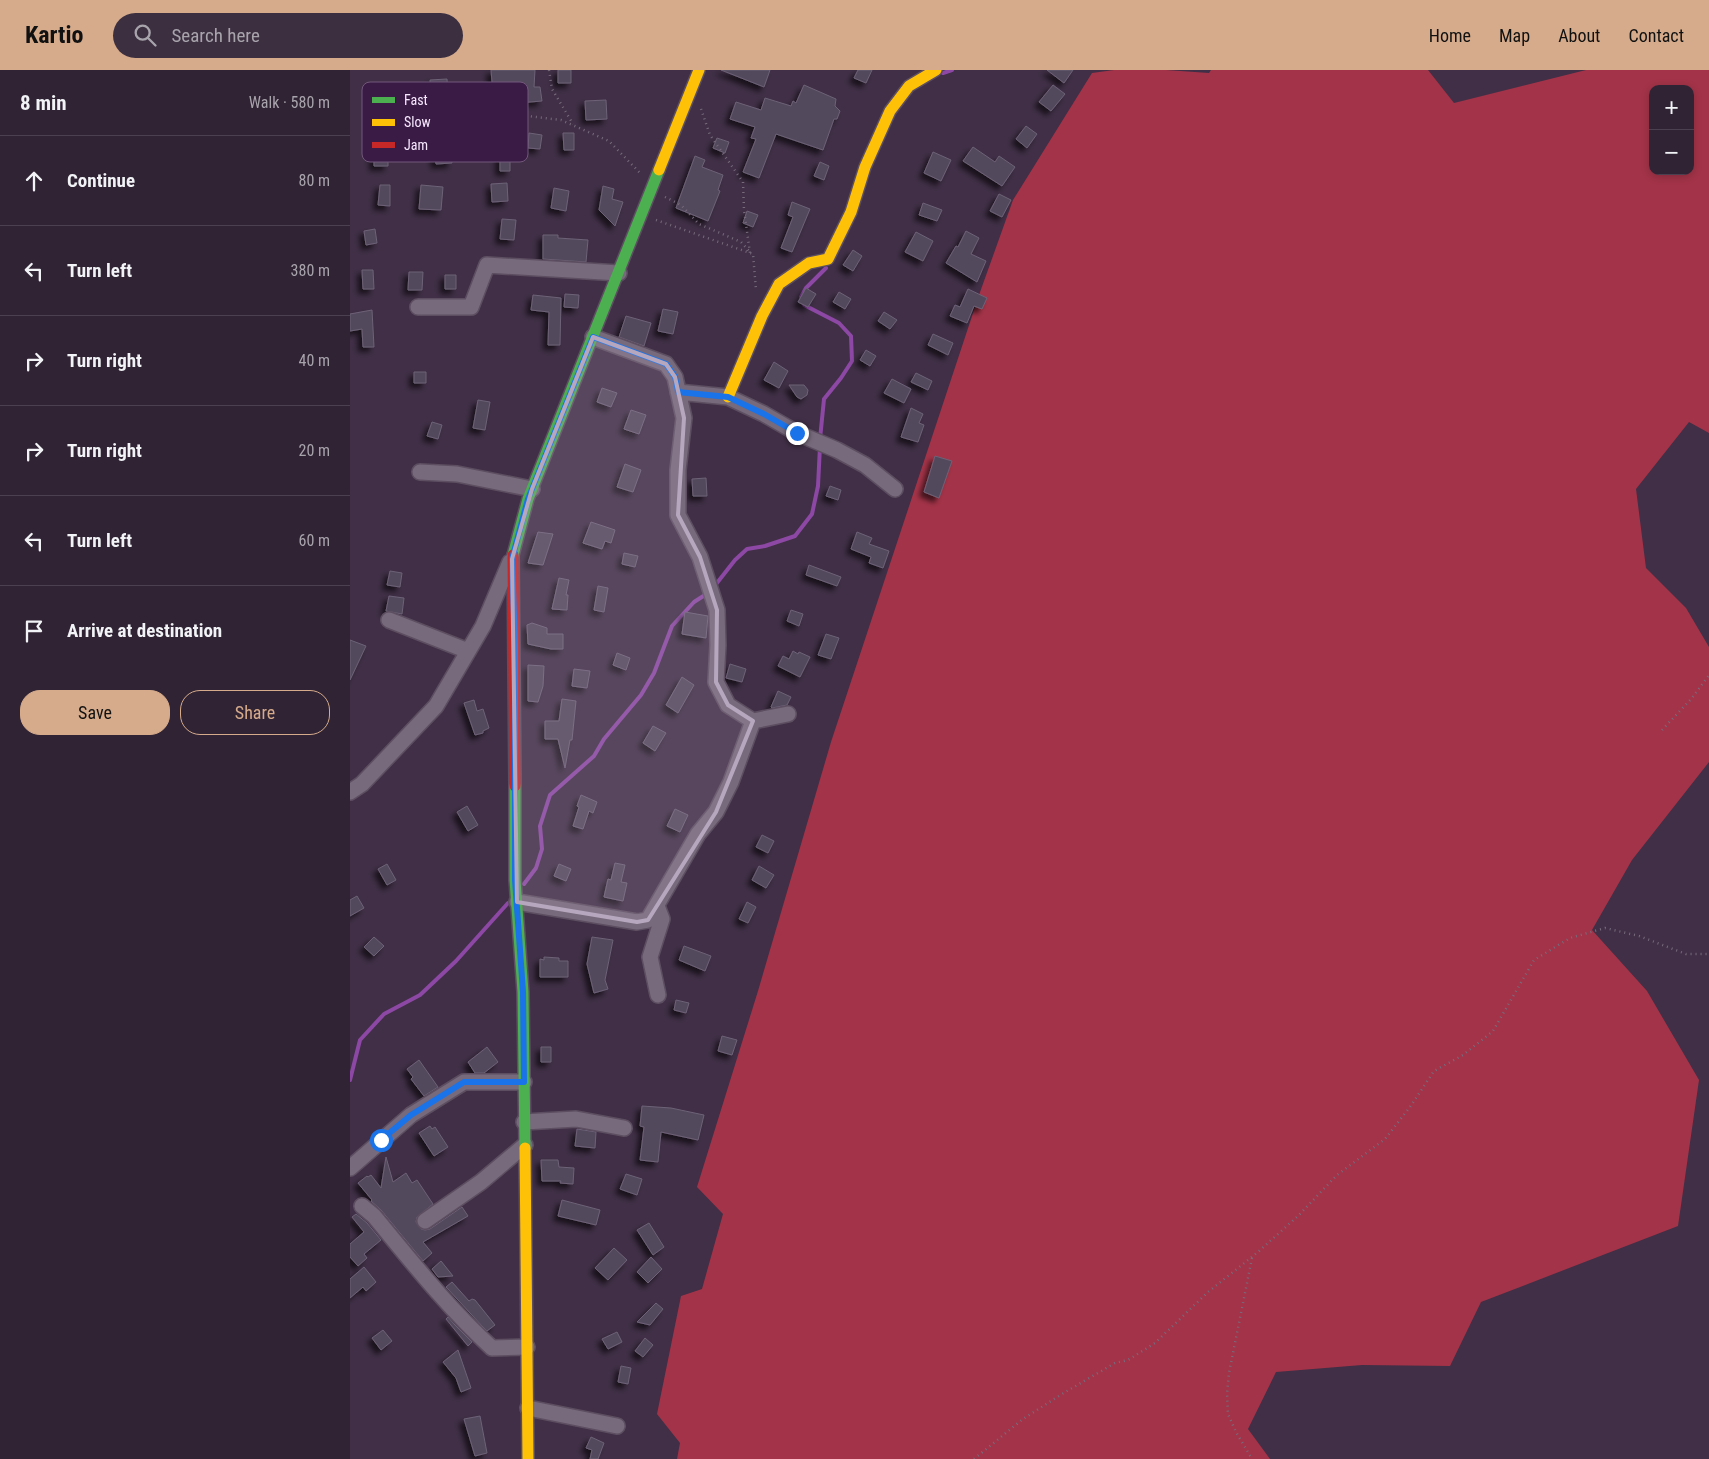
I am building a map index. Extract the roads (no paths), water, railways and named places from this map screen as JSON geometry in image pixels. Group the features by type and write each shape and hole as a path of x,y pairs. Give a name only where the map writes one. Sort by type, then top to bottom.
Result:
{"street":[{"path":"350,792 362,784 436,706 483,626 512,559 532,489 699,70"},
{"path":"728,397 762,316 779,284 809,263 828,259 851,212 865,167 890,111 909,86 936,70"},
{"path":"418,307 471,307 487,265 619,273"},
{"path":"593,337 666,364 675,377 684,418 678,470 678,515 700,557 717,610 716,682 728,705 753,722 788,714"},
{"path":"678,392 728,397 764,414 797,433 837,450 865,465 895,489"},
{"path":"420,472 457,474 532,489"},
{"path":"512,559 515,644 517,902 523,992 528,1459"},
{"path":"389,620 468,651"},
{"path":"517,902 637,922 648,920 698,834 716,812 731,782 753,722"},
{"path":"657,906 662,919 650,957 658,995"},
{"path":"350,1168 411,1115 464,1082 524,1082"},
{"path":"524,1122 576,1119 624,1128"},
{"path":"425,1221 481,1182 524,1145"},
{"path":"362,1206 374,1216 440,1297 492,1348 527,1347"},
{"path":"528,1408 617,1426"}],"waterway":[{"path":"943,73 952,70"},
{"path":"801,297 806,288 826,268"},
{"path":"804,305 839,323 851,336 852,361 824,399 820,439"},
{"path":"713,588 735,560 747,549 765,546 795,536 812,514 818,486 820,446"},
{"path":"524,884 536,868 542,849 540,826 550,795 594,756 604,739 641,695 654,673 672,626 694,602 708,593"},
{"path":"350,1080 360,1040 384,1014 420,995 456,961 508,903"}]}
